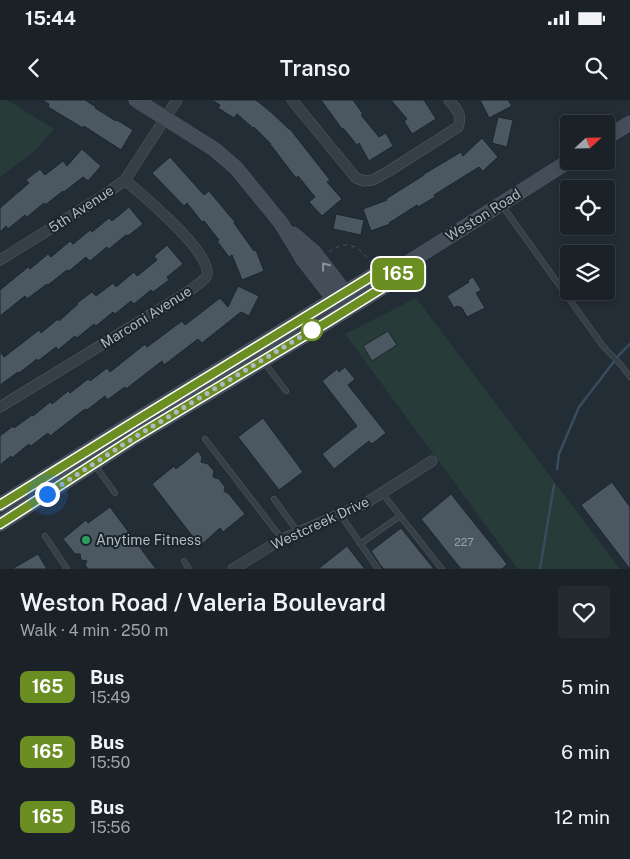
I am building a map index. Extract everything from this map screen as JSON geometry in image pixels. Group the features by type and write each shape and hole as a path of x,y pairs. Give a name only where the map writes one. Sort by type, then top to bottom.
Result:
{"main road":[{"path":"136,100 214,149 229,161 242,174 281,223 314,252 349,308"},
{"path":"615,132 630,123"},
{"name":"Weston Road","path":"398,269 560,167"},
{"name":"Weston Road","path":"0,505 390,265 398,269"},
{"name":"Weston Road","path":"0,524 135,437 398,278 398,269"}],"street":[{"name":"5th Avenue","path":"0,260 103,196 125,180 178,100"},
{"path":"292,100 356,178 364,181 373,180 390,172 458,127 459,113 449,100"},
{"name":"Marconi Avenue","path":"0,407 178,298 206,278 206,263 184,235 125,180"},
{"name":"Westcreek Drive","path":"233,569 282,539 366,503 432,461"}],"lane":[{"path":"500,204 603,346 630,378"},
{"path":"263,360 286,391"},
{"path":"205,438 282,539"},
{"path":"93,464 115,493"},
{"path":"382,493 442,569"},
{"path":"274,499 298,532"},
{"path":"340,514 378,569"},
{"path":"360,544 400,516"},
{"path":"45,536 68,569"},
{"path":"184,561 189,569"}],"path":[{"path":"328,252 340,245 352,246 362,251 370,262"}],"green space":[{"path":"0,100 7,100 54,129 36,150 0,177"},
{"path":"416,298 620,569 518,569 345,334"}],"building":[{"path":"42,100 85,100 133,130 121,150 84,126 83,128 48,107 49,104"},
{"path":"212,100 256,100 290,129 330,180 327,182 342,199 322,216 309,202 315,197 298,176 296,178 271,144 237,114 234,118 218,108 220,105"},
{"path":"321,100 353,100 363,114 361,115 379,137 386,133 393,146 369,161 359,143 357,145 342,129"},
{"path":"391,100 424,100 436,119 412,134 404,121 407,119"},
{"path":"480,100 508,100 512,106 489,118"},
{"path":"498,117 513,120 507,147 492,143"},
{"path":"482,138 498,157 483,171 479,167 434,195 435,197 418,207 417,205 390,224 371,231 363,209 387,200 424,174 461,152 463,156"},
{"path":"82,149 101,166 88,181 83,177 45,205 44,203 27,217 25,215 8,229 6,226 0,232 0,208 29,183 26,180 40,169 45,175 63,161 67,166"},
{"path":"170,157 204,195 209,191 235,222 254,251 256,250 264,271 242,280 232,255 229,257 204,221 202,222 187,203 184,206 152,173"},
{"path":"129,207 143,224 109,249 107,247 90,261 86,257 69,271 67,270 27,299 25,296 0,316 0,290 28,267 30,269 48,254 51,257 70,241 73,244 109,218 112,221"},
{"path":"336,214 364,220 361,235 333,229"},
{"path":"167,245 183,264 167,277 169,280 153,292 151,290 134,304 131,301 115,314 113,312 77,338 75,336 58,350 56,347 0,385 0,351 4,357 39,330 41,333 58,319 59,321 77,303 92,292 96,296 113,283 116,287 134,272 137,276 157,260 154,256"},
{"path":"473,277 481,290 476,293 485,308 467,317 462,308 457,306 454,308 447,296 469,282 468,280"},
{"path":"238,286 259,296 249,316 241,312 202,343 198,339 164,365 162,361 126,389 125,387 107,400 105,396 50,436 48,433 31,446 29,444 0,465 0,436 13,426 14,428 50,402 52,404 68,391 70,393 88,379 90,381 107,368 110,372 145,344 147,347 182,321 185,325 220,298 228,307"},
{"path":"388,331 397,345 372,361 363,346"},
{"path":"345,367 355,379 348,385 386,433 372,444 369,441 334,469 322,454 357,426 322,381 337,369 339,372"},
{"path":"263,418 303,472 279,490 238,437"},
{"path":"198,451 202,457 201,462 208,464 214,471 213,477 219,479 225,487 224,491 229,494 245,514 223,532 220,528 200,546 152,484 174,466 176,469"},
{"path":"612,482 630,507 630,569 581,505"},
{"path":"451,494 507,564 502,569 461,569 421,519"},
{"path":"110,507 156,569 88,569 85,565 87,561 81,560 80,554 75,554 63,539 86,520 88,523"},
{"path":"401,528 434,569 384,569 381,566 371,551"},
{"path":"347,546 365,569 318,569"},
{"path":"38,554 47,569 12,569"}],"waterway":[{"path":"557,469 559,454 579,407 619,355 630,344"},
{"path":"540,569 554,485"}],"bus line":[{"name":"165","path":"0,505 390,265 398,269 398,278 135,437 0,524"}],"place":[{"name":"Anytime Fitness","path":"86,540"}],"route":[{"path":"47,494 135,437 312,330"}]}
